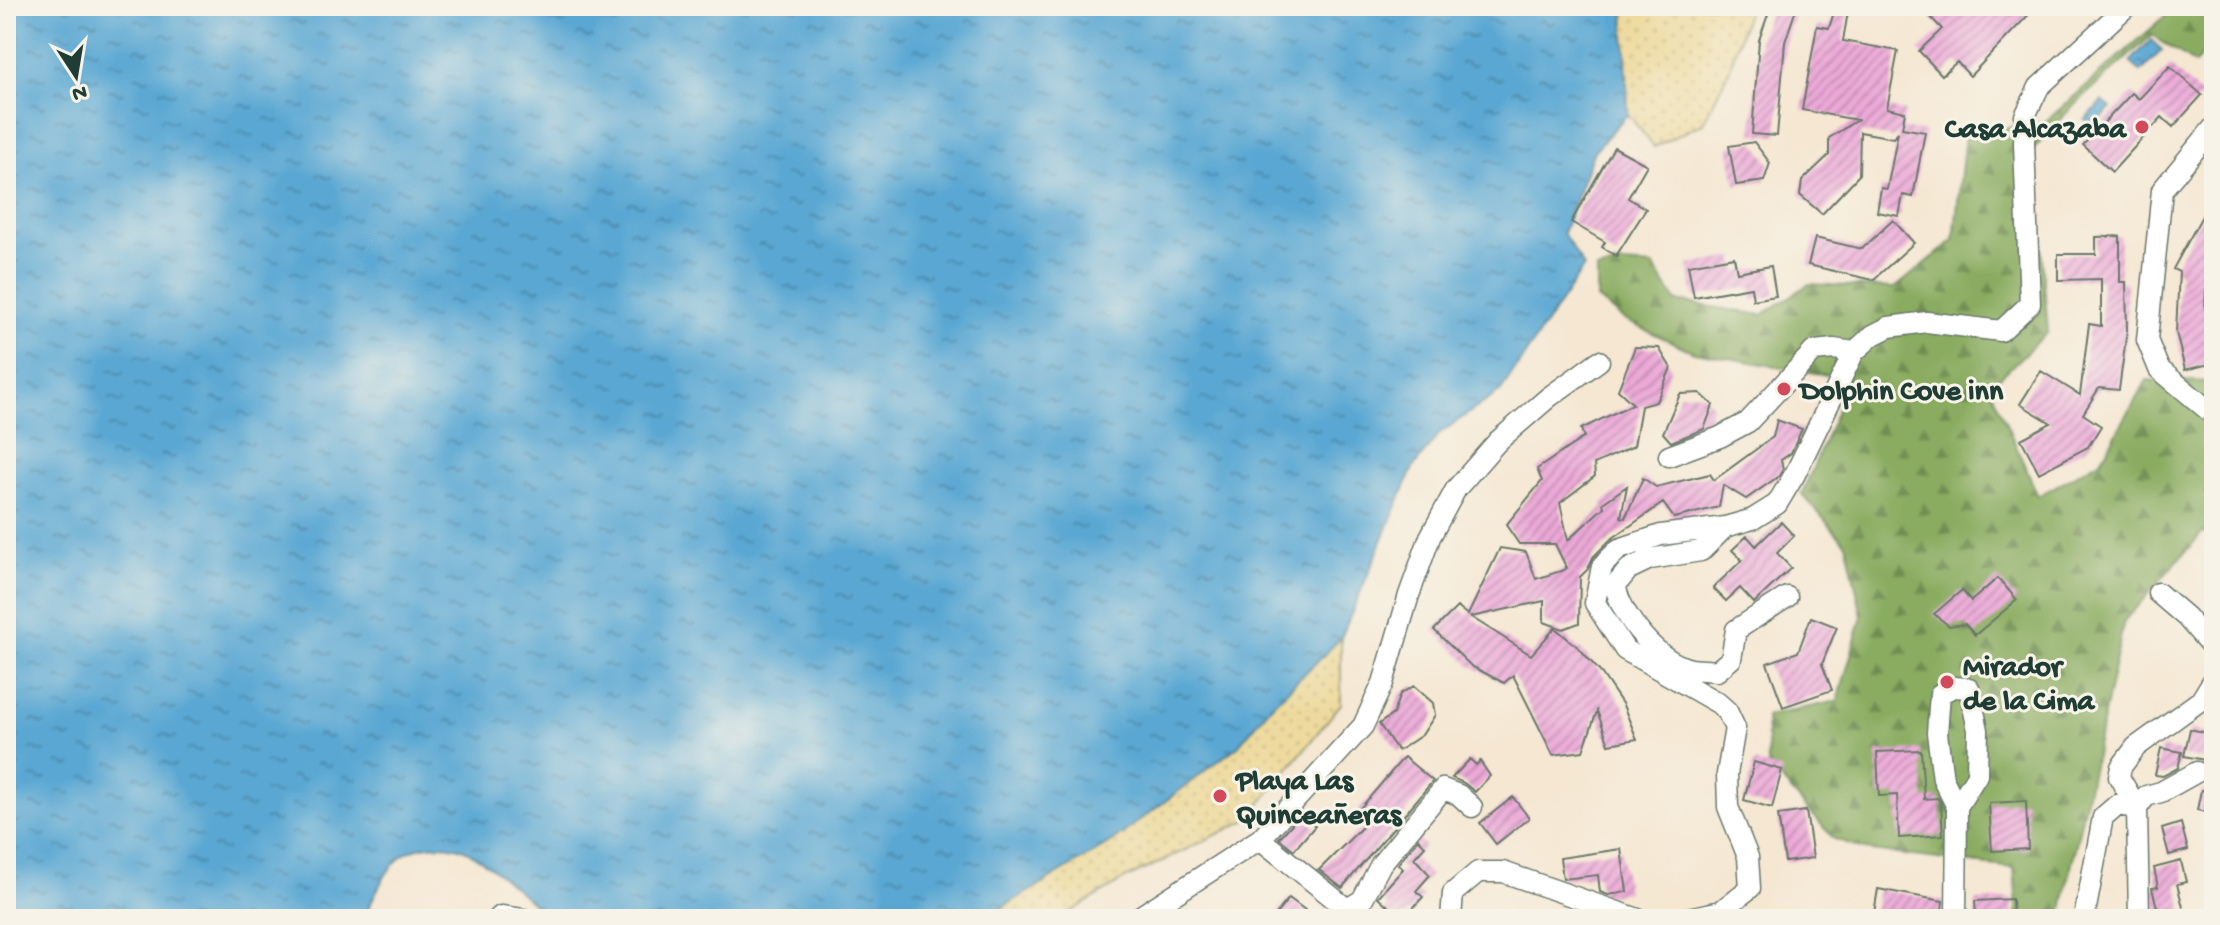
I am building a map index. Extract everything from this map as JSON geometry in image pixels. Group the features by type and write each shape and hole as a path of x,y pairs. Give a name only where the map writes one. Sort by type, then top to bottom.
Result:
{"street":[{"path":"1684,919 1721,911 1750,888 1748,857 1728,807 1727,774 1735,728 1727,711 1718,703 1625,650 1595,603 1602,566 1619,549 1661,535 1725,527 1753,519 1777,504 1795,474 1854,352 1873,335 1889,327 1927,322 2001,331 2030,304 2025,116 2039,87 2127,6"},
{"path":"2214,127 2162,190 2147,340 2159,369 2214,415"},
{"path":"1669,456 1720,437 1748,422 1814,351 1834,349 1854,352"},
{"path":"1136,919 1260,839 1363,726 1383,683 1430,537 1456,489 1498,441 1549,397 1599,361"},
{"path":"1725,527 1701,551 1650,559 1629,569 1615,586 1619,603 1652,648 1689,668 1717,671 1731,659 1736,630 1787,597"},
{"path":"2158,593 2186,617 2214,649"},
{"path":"2139,919 2137,808 2119,777 2121,767 2136,747 2201,700 2214,679"},
{"path":"1956,919 1957,807 1943,779 1937,733 1940,694 1953,687 1969,688 1978,730 1977,775 1957,807"},
{"path":"2137,808 2146,796 2161,792 2197,772"},
{"path":"1260,839 1347,909 1362,900 1381,864 1443,789 1459,795 1472,807"},
{"path":"2084,919 2103,817 2117,805 2137,808"},
{"path":"1451,919 1453,893 1478,872 1503,872 1638,919"},
{"path":"498,919 501,916 523,919"}],"green space":[{"path":"2177,6 2214,6 2214,39 2195,64 2152,35 2070,109 2033,150 2048,331 1990,387 2038,496 2101,460 2147,380 2214,382 2214,536 2202,533 2124,621 2060,919 2018,919 2014,868 1871,851 1834,839 1768,765 1766,716 1838,701 1862,616 1847,545 1802,494 1850,379 1694,352 1624,320 1597,299 1597,270 1622,264 1653,266 1676,301 1762,315 1809,284 1895,288 1954,240 1965,134 2045,122"}],"sand":[{"path":"1624,6 1749,6 1729,71 1703,123 1654,147 1628,114"},
{"name":"Playa Las Quinceañeras","path":"1341,638 1341,704 1247,820 1125,879 1059,919 983,919 1110,843 1238,746 1272,705"}],"water":[{"path":"6,6 1624,6 1628,114 1594,151 1563,233 1584,267 1501,391 1440,433 1413,468 1341,638 1272,705 1238,746 1110,843 983,919 550,919 471,854 440,845 415,849 402,856 380,885 364,919 6,919"},
{"path":"2151,40 2162,50 2141,72 2130,62"},
{"path":"2102,101 2111,108 2094,127 2085,120"}],"building":[{"path":"1771,6 1797,6 1785,42 1777,136 1752,134 1759,40"},
{"path":"1836,6 1849,6 1843,41 1898,51 1887,108 1905,112 1902,128 1925,132 1913,197 1903,195 1899,216 1877,212 1881,188 1887,189 1898,132 1893,138 1860,132 1859,175 1822,214 1800,195 1802,181 1829,155 1829,138 1857,120 1802,110 1817,26 1829,28"},
{"path":"1920,6 2037,6 1970,76 1957,62 1942,75 1919,51 1942,29"},
{"path":"2170,66 2202,95 2173,127 2162,117 2112,172 2083,145 2132,93 2139,99"},
{"path":"1754,142 1770,163 1764,181 1736,185 1729,146"},
{"path":"1614,147 1647,165 1628,198 1646,209 1616,256 1602,247 1605,242 1571,222"},
{"path":"2214,194 2214,276 2206,290 2205,309 2214,340 2214,363 2185,370 2176,332 2179,272 2173,269"},
{"path":"1893,220 1914,243 1873,280 1808,265 1815,238 1862,249"},
{"path":"2120,236 2120,282 2126,282 2127,330 2119,390 2099,388 2083,414 2101,426 2088,447 2039,473 2021,439 2051,423 2020,404 2041,371 2080,395 2089,324 2101,326 2101,279 2058,280 2058,254 2096,254 2096,237"},
{"path":"1734,257 1737,272 1771,266 1776,296 1753,300 1751,287 1694,297 1688,265"},
{"path":"1635,347 1659,348 1671,368 1656,402 1641,406 1634,446 1594,464 1595,476 1560,503 1568,540 1604,507 1603,503 1627,486 1621,517 1625,518 1643,478 1656,487 1710,474 1714,480 1773,437 1777,420 1802,429 1791,453 1781,460 1783,469 1779,476 1746,499 1723,485 1719,507 1674,518 1663,503 1610,540 1593,557 1580,577 1579,623 1563,629 1544,622 1544,601 1471,617 1531,655 1555,628 1580,649 1623,705 1637,739 1609,744 1597,711 1583,751 1553,755 1513,675 1504,683 1471,666 1434,630 1457,607 1468,615 1500,548 1526,552 1536,579 1567,569 1555,544 1519,544 1506,525 1542,481 1537,469 1584,437 1581,429 1633,404 1618,390"},
{"path":"1700,393 1713,405 1704,429 1671,442 1663,433 1680,394"},
{"path":"1781,522 1794,536 1777,553 1791,568 1754,603 1740,588 1726,601 1713,588 1742,560 1732,550 1747,536 1756,546"},
{"path":"1998,578 2017,600 1975,635 1965,624 1949,626 1934,614 1962,590 1971,601"},
{"path":"1811,617 1837,627 1822,664 1832,690 1783,707 1767,663 1798,652"},
{"path":"1414,686 1433,703 1435,715 1422,735 1398,751 1379,724 1393,714 1400,694"},
{"path":"2190,729 2211,734 2205,760 2184,756"},
{"path":"2161,748 2182,752 2178,768 2163,776 2155,775"},
{"path":"1921,750 1924,799 1938,798 1943,835 1899,838 1897,795 1879,796 1877,752"},
{"path":"1404,757 1433,781 1342,888 1319,870 1368,821 1357,812"},
{"path":"1470,759 1476,765 1480,761 1490,776 1475,792 1452,778"},
{"path":"1754,762 1782,770 1772,808 1744,800"},
{"path":"2201,790 2214,793 2214,814 2197,810"},
{"path":"1513,797 1529,818 1496,844 1480,823"},
{"path":"2026,801 2028,849 1992,851 1989,803"},
{"path":"1806,811 1813,858 1785,862 1778,815"},
{"path":"1301,814 1315,826 1294,850 1279,838"},
{"path":"2181,823 2188,850 2169,855 2162,829"},
{"path":"1418,839 1425,846 1414,858 1430,875 1416,891 1423,897 1403,919 1376,919 1388,906 1378,897 1403,869 1398,864"},
{"path":"1621,849 1627,892 1608,895 1600,892 1598,875 1563,879 1560,858"},
{"path":"2181,861 2186,882 2177,884 2186,919 2160,919 2152,888 2158,887 2154,868"},
{"path":"1878,889 1943,901 1941,919 1873,919"},
{"path":"1289,898 1317,919 1272,919"},
{"path":"2012,899 2013,919 1976,919 1975,901"}],"place":[{"name":"Casa Alcazaba","path":"2142,127"},
{"name":"Dolphin Cove inn","path":"1784,389"},
{"name":"Mirador de la Cima","path":"1947,682"},
{"name":"Playa Las Quinceañeras","path":"1220,796"}]}
